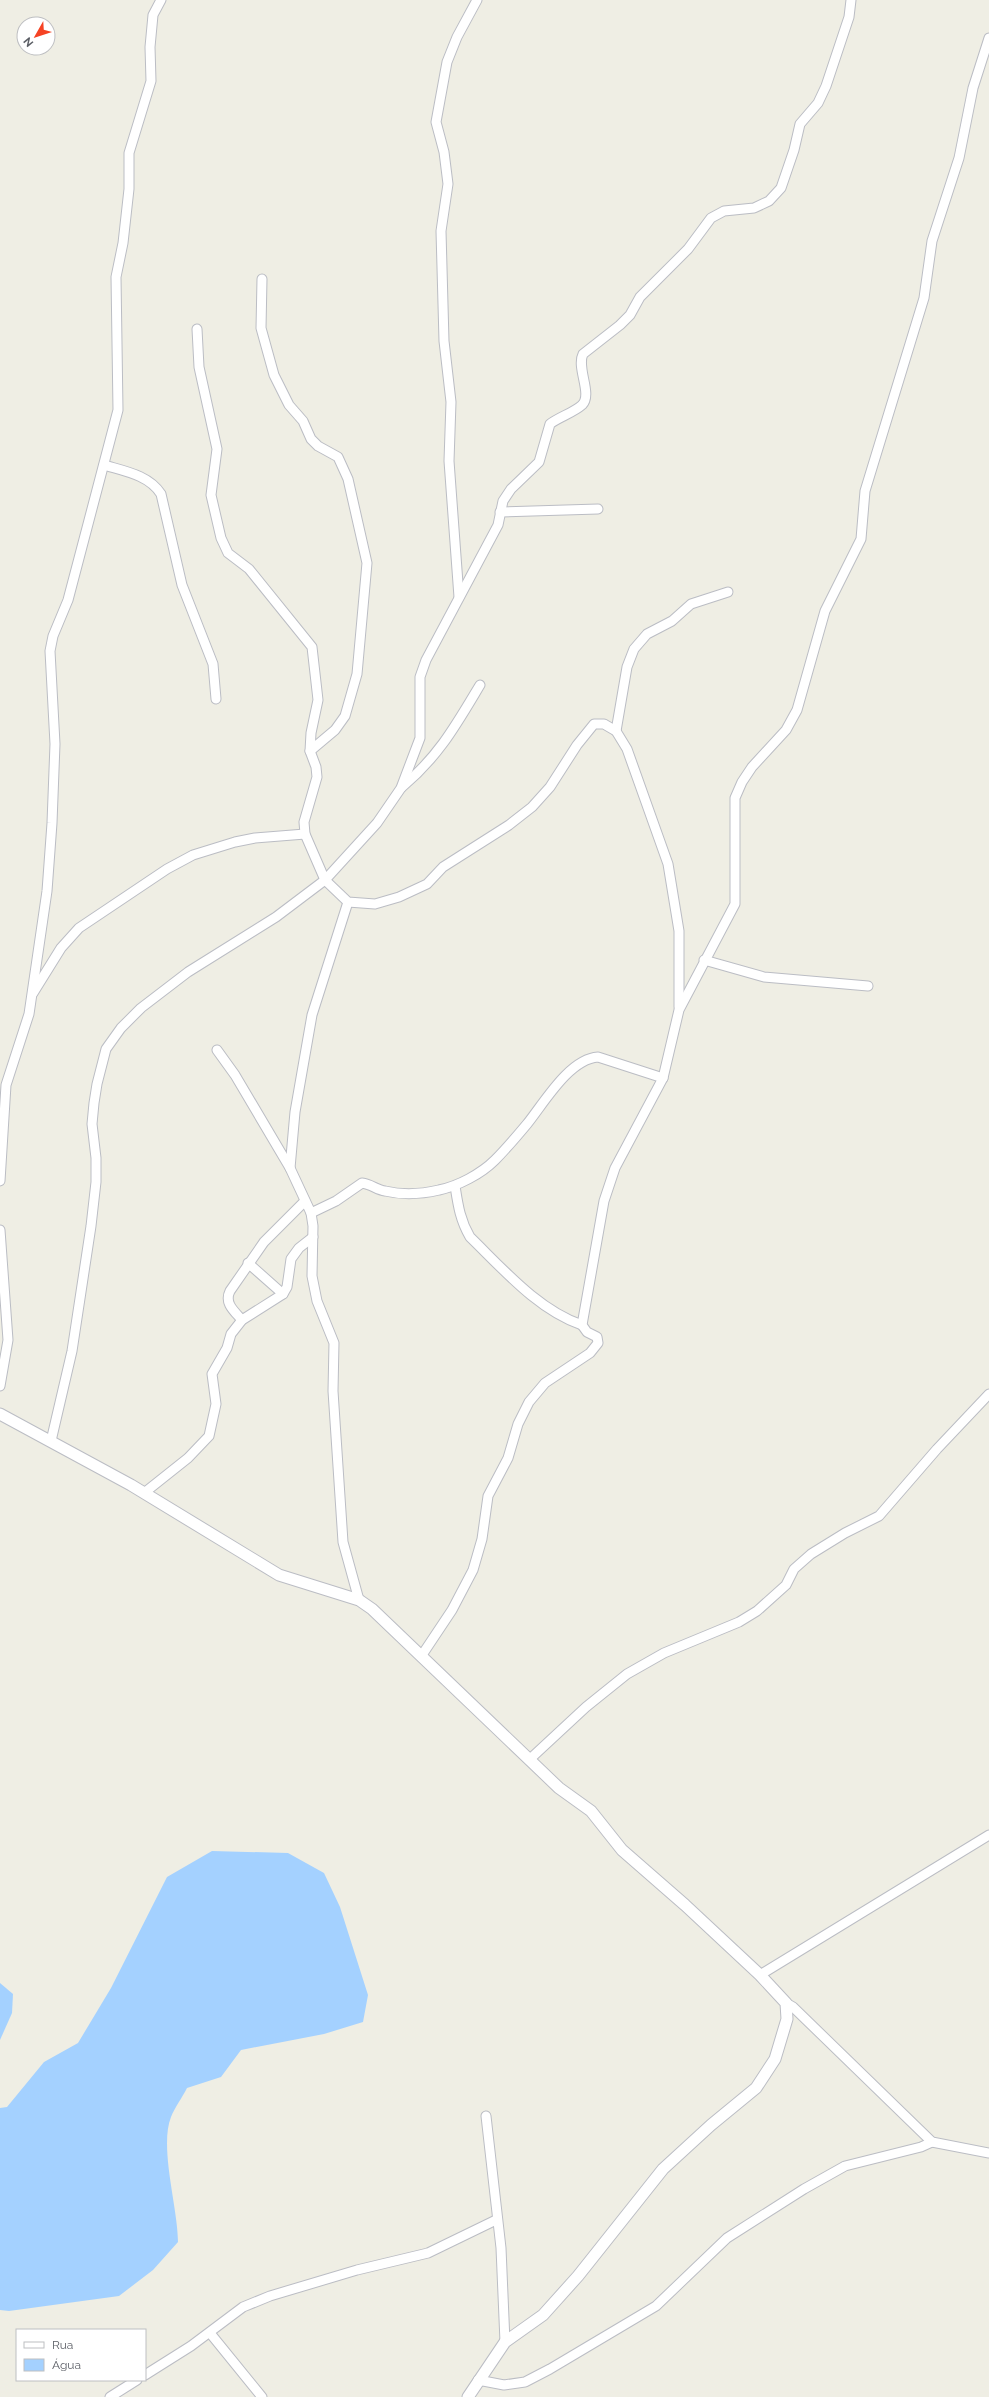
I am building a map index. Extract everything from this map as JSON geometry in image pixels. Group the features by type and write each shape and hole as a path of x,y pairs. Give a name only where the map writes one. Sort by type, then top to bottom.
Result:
{"street":[{"path":"0,1182 6,1085 29,1014 47,891 52,823 55,744 50,651 53,636 68,600 118,410 116,277 123,243 129,189 129,153 151,81 150,47 153,14 162,0"},
{"path":"459,598 449,462 451,402 444,341 441,231 448,184 444,152 436,122 447,62 457,37 477,0"},
{"path":"51,1441 72,1351 91,1226 96,1170 92,1124 96,1084 106,1049 121,1028 141,1008 188,972 276,917 325,880 377,823 401,788 420,738 420,677 426,660 498,525 503,501 511,489 539,462 550,424 582,404 584,401 586,397 580,360 583,354 620,326 630,315 640,296 688,249 711,218 724,211 754,208 770,201 781,188 794,150 800,124 818,103 826,86 830,68 848,17 851,0"},
{"path":"582,1326 604,1201 615,1168 662,1078 679,1010 704,960 735,904 735,798 742,782 752,766 786,730 797,710 825,611 861,539 865,491 924,298 932,241 959,158 973,88 989,38"},
{"path":"262,279 261,328 274,375 289,405 303,421 310,440 338,457 348,479 367,563 357,674 346,716 335,730 310,751"},
{"path":"197,329 199,368 217,449 211,495 220,538 228,553 249,569 312,647 318,700 311,733 310,751 316,767 317,777 304,822 305,834 325,880 348,902 375,904 399,897 427,884 443,867 509,825 532,807 550,787 576,745 594,724 604,724 616,731 627,749 668,864 679,931 679,1010"},
{"path":"104,465 141,476 156,486 161,494 182,585 213,664 216,699"},
{"path":"500,512 598,510"},
{"path":"616,731 626,667 634,650 647,634 672,621 691,604 728,592"},
{"path":"401,788 421,771 443,746 480,685"},
{"path":"31,996 62,948 79,928 166,869 193,855 235,842 255,838 305,834"},
{"path":"290,1168 295,1112 312,1015 348,902"},
{"path":"704,960 764,977 868,986"},
{"path":"217,1050 235,1075 290,1168 311,1213 313,1237 312,1276 320,1308 334,1343 333,1391 343,1542 359,1600"},
{"path":"311,1213 336,1201 362,1183 384,1191 398,1193 417,1193 455,1186 494,1162 526,1126 558,1083 580,1063 598,1057 662,1078"},
{"path":"422,1655 456,1603 473,1570 482,1539 488,1496 508,1458 518,1424 529,1402 545,1382 585,1357 598,1343 597,1337 587,1332 582,1326 563,1319 543,1304 470,1237 458,1210 455,1186"},
{"path":"242,1320 228,1303 228,1296 248,1262 280,1225 305,1201"},
{"path":"0,1230 8,1340 0,1386"},
{"path":"144,1493 188,1458 208,1436 216,1404 212,1374 227,1348 234,1328 242,1320 283,1294 287,1287 291,1259 299,1248 313,1237"},
{"path":"248,1262 283,1294"},
{"path":"530,1759 586,1707 627,1674 664,1653 739,1622 757,1611 786,1585 794,1569 811,1554 844,1533 879,1516 937,1448 989,1394"},
{"path":"0,1414 144,1493 279,1575 359,1600 390,1624 559,1788 591,1812 622,1850 685,1905 760,1975 786,2003 793,2007 829,2041 932,2142 989,2153"},
{"path":"760,1975 989,1835"},
{"path":"468,2397 505,2342 543,2315 578,2276 663,2169 711,2125 756,2088 775,2059 787,2019 786,2003"},
{"path":"486,2116 503,2274 505,2342"},
{"path":"478,2380 504,2385 525,2382 550,2369 656,2306 727,2238 804,2189 845,2166 921,2147 932,2142"},
{"path":"146,2374 210,2333 243,2307 259,2300 357,2270 428,2253 496,2220"},
{"path":"210,2333 262,2397"},
{"path":"110,2397 135,2381"}],"water":[{"path":"212,1851 288,1853 324,1873 340,1907 368,1995 363,2022 324,2034 241,2050 221,2077 187,2088 171,2117 167,2144 178,2242 153,2270 119,2296 9,2311 0,2310 0,2108 7,2107 44,2062 78,2043 111,1988 167,1877"},
{"path":"0,1983 13,1994 12,2013 0,2040"}]}
